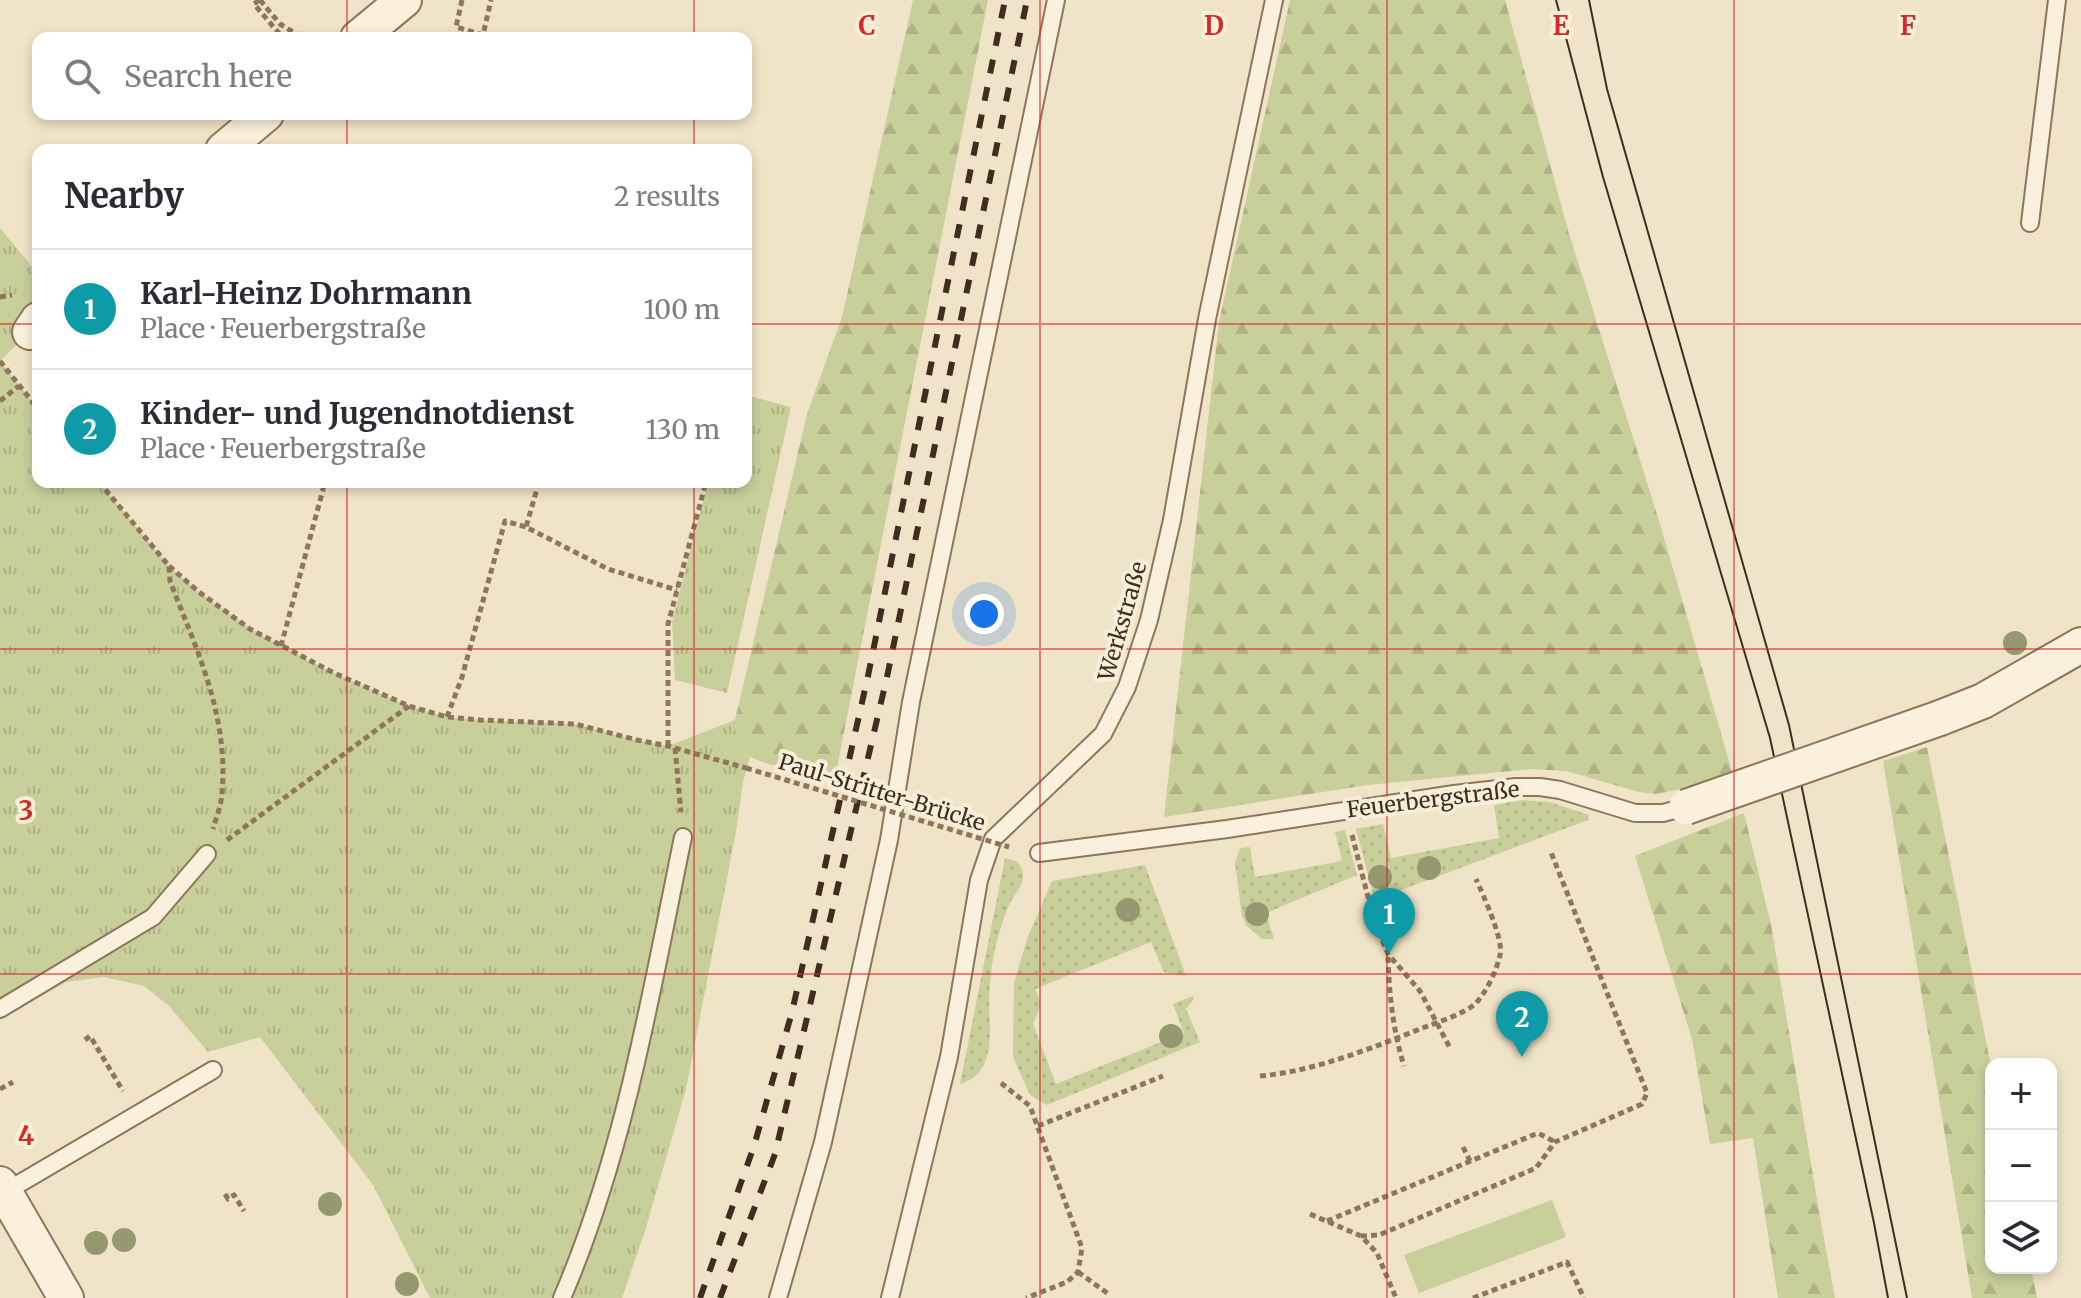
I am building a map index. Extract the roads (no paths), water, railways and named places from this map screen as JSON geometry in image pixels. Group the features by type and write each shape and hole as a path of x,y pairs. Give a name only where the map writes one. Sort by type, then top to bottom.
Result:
{"street":[{"path":"365,32 404,0"},
{"path":"230,144 259,120"},
{"name":"Feuerbergstraße","path":"1686,807 1983,701 2081,645"},
{"path":"2,1188 66,1298"}],"lane":[{"path":"778,1298 823,1142 889,840 911,702 1056,0"},
{"name":"Werkstraße","path":"890,1298 949,1057 979,880 993,839 1103,734 1127,687 1149,620 1172,520 1207,319 1274,0"},
{"path":"2030,223 2057,0"},
{"name":"Feuerbergstraße","path":"1039,853 1516,787 1560,790 1635,813 1663,813 1686,807"},
{"path":"562,1298 578,1262 613,1156 634,1075 683,837"},
{"path":"0,1009 153,917 207,854"},
{"path":"2,1188 213,1070"}],"tram line":[{"path":"1556,0 1603,177 1770,738 1888,1298"},
{"path":"1589,0 1607,89 1789,725 1907,1298"}],"railway":[{"path":"700,1298 754,1146 792,1012 868,676 1005,0"},
{"path":"720,1298 775,1154 887,677 1027,0"}],"place":[{"name":"Karl-Heinz Dohrmann","path":"1389,954"},
{"name":"Kinder- und Jugendnotdienst","path":"1522,1057"}]}
